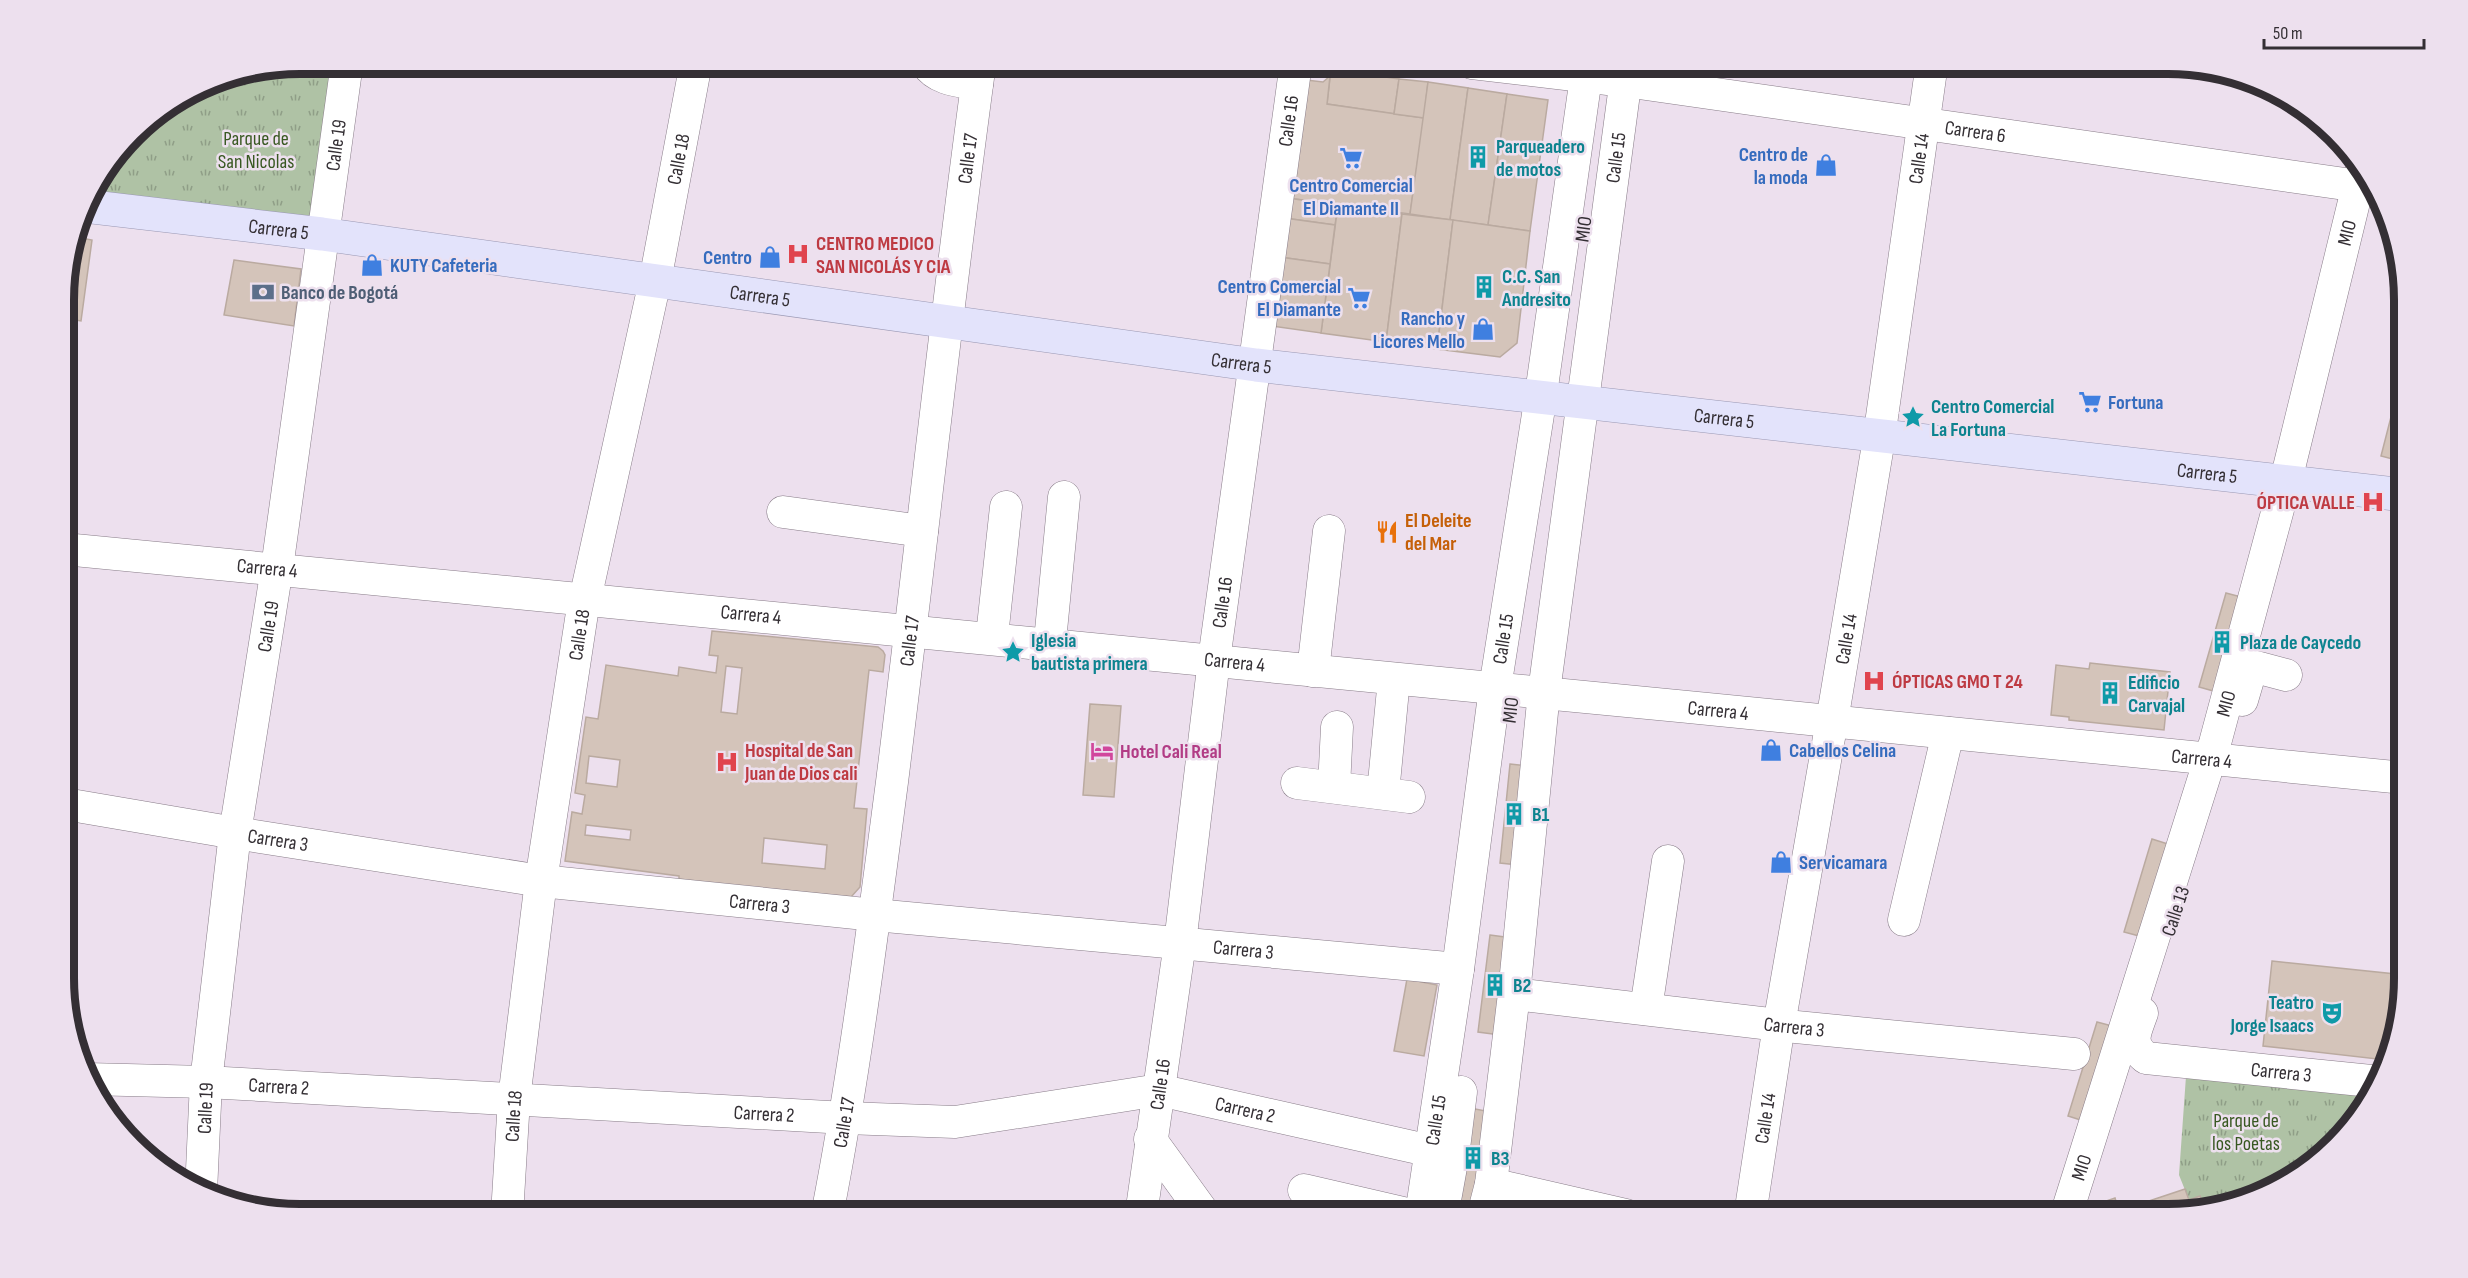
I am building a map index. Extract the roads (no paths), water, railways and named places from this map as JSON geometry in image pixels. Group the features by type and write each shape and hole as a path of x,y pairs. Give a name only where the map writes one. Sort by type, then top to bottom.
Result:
{"main road":[{"name":"Carrera 5","path":"93,208 322,234 1256,365 2394,494"}],"street":[{"name":"Calle 19","path":"201,1182 206,1083 235,833 277,568 345,74"},
{"name":"Calle 18","path":"508,1204 514,1099 541,881 585,597 655,281 694,74"},
{"path":"936,74 943,77 978,74"},
{"name":"Calle 17","path":"829,1204 846,1118 875,915 911,630 945,321 978,74"},
{"name":"Calle 16","path":"1142,1204 1295,74"},
{"name":"Calle 15","path":"1561,400 1606,74"},
{"name":"Calle 15","path":"1486,1204 1491,1184 1514,994 1544,693 1561,400 1606,74"},
{"name":"Carrera 6","path":"1624,74 1923,123 2356,175"},
{"name":"Calle 14","path":"1752,1204 1779,1025 1879,435 1930,74"},
{"name":"MIO","path":"2070,1204 2218,760 2278,480 2356,175"},
{"name":"MIO","path":"1444,1204 1453,1156 1503,688 1561,400"},
{"path":"1050,642 1064,497"},
{"path":"992,636 1005,507"},
{"path":"783,512 922,531"},
{"path":"1313,671 1329,531"},
{"name":"Carrera 4","path":"74,550 992,636 1313,671 2394,777"},
{"path":"2218,760 2252,666 2286,675"},
{"path":"1297,783 1396,795 1394,679"},
{"name":"Calle 15","path":"1423,1204 1503,688"},
{"path":"1334,787 1338,727"},
{"path":"1904,920 1948,733"},
{"name":"Calle 13","path":"2146,1058 2136,1049 2135,1034 2218,760"},
{"name":"Carrera 3","path":"74,806 541,881 875,915 1458,969"},
{"path":"1646,1010 1668,861"},
{"name":"Carrera 3","path":"1514,994 1779,1025 2074,1054"},
{"name":"Carrera 3","path":"2146,1058 2369,1081"},
{"name":"Carrera 2","path":"98,1079 955,1122 1159,1090 1431,1151"},
{"path":"1150,1139 1197,1204"},
{"path":"1491,1184 1578,1204"},
{"path":"1304,1190 1364,1204"}],"place":[{"name":"Parqueadero de motos","path":"1478,157"},
{"name":"Centro Comercial El Diamante II","path":"1351,158"},
{"name":"Centro de la moda","path":"1826,165"},
{"name":"CENTRO MEDICO SAN NICOLÁS Y CIA","path":"798,254"},
{"name":"Centro","path":"770,257"},
{"name":"KUTY Cafeteria","path":"372,265"},
{"name":"C.C. San Andresito","path":"1484,287"},
{"name":"Banco de Bogotá","path":"263,292"},
{"name":"Centro Comercial El Diamante","path":"1359,298"},
{"name":"Rancho y Licores Mello","path":"1483,329"},
{"name":"Fortuna","path":"2090,402"},
{"name":"Centro Comercial La Fortuna","path":"1913,417"},
{"name":"ÓPTICA VALLE","path":"2373,502"},
{"name":"El Deleite del Mar","path":"1387,532"},
{"name":"Plaza de Caycedo","path":"2222,642"},
{"name":"Iglesia bautista primera","path":"1013,652"},
{"name":"ÓPTICAS GMO T 24","path":"1874,681"},
{"name":"Edificio Carvajal","path":"2110,693"},
{"name":"Cabellos Celina","path":"1771,750"},
{"name":"Hotel Cali Real","path":"1102,751"},
{"name":"Hospital de San Juan de Dios cali","path":"727,762"},
{"name":"B1","path":"1514,814"},
{"name":"Servicamara","path":"1781,862"},
{"name":"B2","path":"1495,985"},
{"name":"Teatro Jorge Isaacs","path":"2332,1013"},
{"name":"B3","path":"1473,1158"}],"park label":[{"name":"Parque de San Nicolas","path":"256,150"},
{"name":"Parque de los Poetas","path":"2246,1132"}]}
